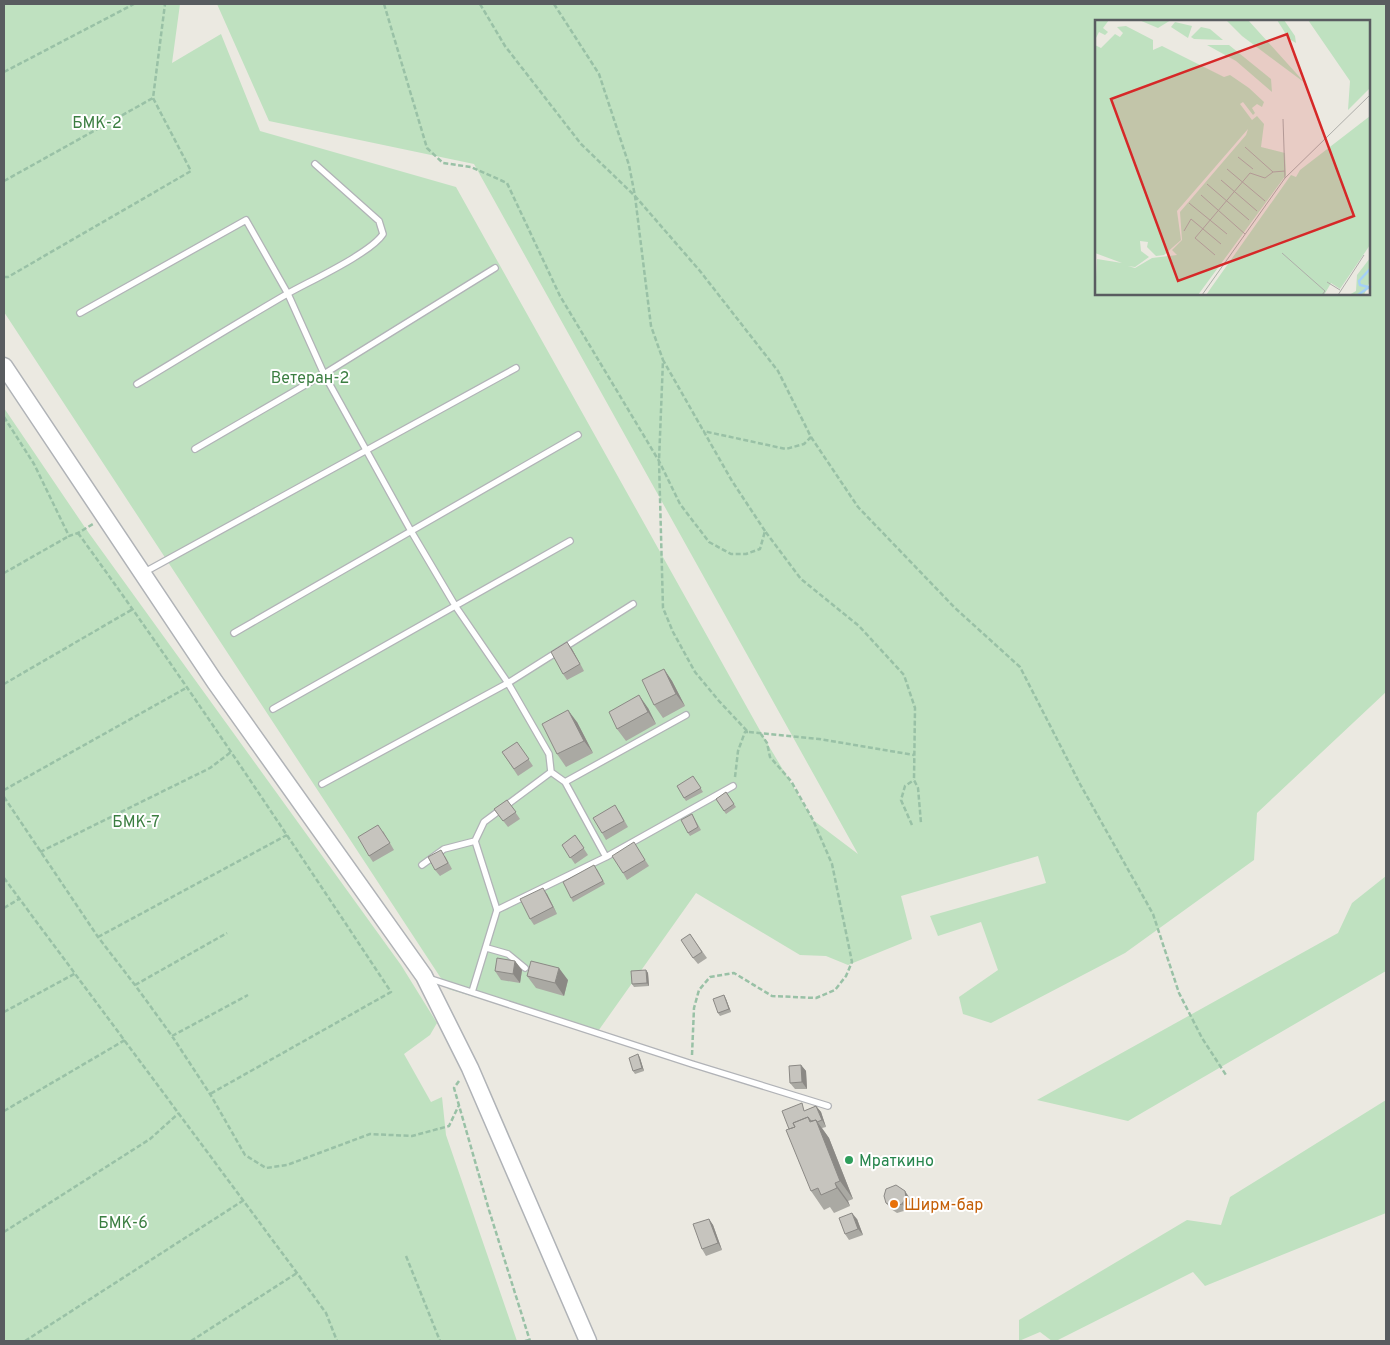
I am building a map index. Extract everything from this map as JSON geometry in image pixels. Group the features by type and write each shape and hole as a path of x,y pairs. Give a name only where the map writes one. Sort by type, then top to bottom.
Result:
{"main road":[{"path":"4,366 215,682 424,976 470,1068 588,1341"}],"lane":[{"path":"136,384 288,294 340,266 379,240 383,234 379,221 315,164"},
{"path":"80,312 246,220 288,294 324,374 412,531 456,607 508,683 549,754 551,772 565,782 606,857"},
{"path":"195,449 324,374 495,268"},
{"path":"142,573 516,368"},
{"path":"234,633 578,435"},
{"path":"273,709 570,541"},
{"path":"322,784 508,683 633,604"},
{"path":"565,782 686,715"},
{"path":"472,992 487,948 497,910 475,841 484,822 551,772"},
{"path":"497,910 606,857 733,786"},
{"path":"422,864 444,849 475,841"},
{"path":"487,948 508,954 525,968"},
{"path":"424,976 692,1064 828,1106"}],"path":[{"path":"4,72 134,4"},
{"path":"4,277 8,277 191,171 153,98 165,4"},
{"path":"384,4 427,148 444,163 470,167 507,183 560,296 659,461 680,504 709,542 731,554 746,554 760,549 764,531"},
{"path":"480,4 505,46 581,144 635,196 700,271 778,371 810,437 858,507 955,608 1020,667 1080,784 1153,914 1179,993 1202,1038 1226,1075"},
{"path":"554,4 599,74 630,165 651,326 663,360 732,481 764,531 801,579 859,626 904,675 915,708 914,780 918,788 921,823"},
{"path":"4,181 153,98"},
{"path":"663,360 659,461 663,608 673,632 695,672 748,732"},
{"path":"4,417 34,464 69,536"},
{"path":"703,431 786,449 804,444 810,437"},
{"path":"4,573 69,536 78,533 104,516"},
{"path":"78,533 133,609 231,752 391,992 210,1094"},
{"path":"4,684 133,609"},
{"path":"4,790 186,688"},
{"path":"733,786 738,751 745,732 819,739 914,755"},
{"path":"692,1064 694,1008 699,990 710,977 734,973 772,996 816,998 835,990 846,976 852,962 832,864 812,820 790,781 770,757 767,743 760,733"},
{"path":"40,852 210,768 231,752"},
{"path":"912,825 901,800 905,786 914,780"},
{"path":"4,797 98,937 172,1036 210,1094 245,1155 266,1168 287,1165 370,1134 412,1136 449,1126 460,1105"},
{"path":"98,937 287,835"},
{"path":"4,878 326,1313 337,1341"},
{"path":"4,908 20,899"},
{"path":"135,985 227,933"},
{"path":"4,1012 76,973"},
{"path":"172,1036 248,995"},
{"path":"4,1111 125,1040"},
{"path":"470,1068 454,1088 489,1210 530,1340 524,1341"},
{"path":"4,1232 150,1139 179,1113"},
{"path":"26,1341 244,1200"},
{"path":"406,1256 440,1341"},
{"path":"191,1341 297,1273"}],"green space":[{"path":"4,4 180,4 172,63 221,34 260,131 456,187 767,743 813,820 858,854 474,164 269,121 217,4 1386,4 1386,692 1257,813 1254,860 1125,953 991,1023 963,1014 959,997 998,970 981,922 938,936 930,916 1046,883 1038,856 901,896 912,939 848,965 826,956 800,955 696,893 596,1034 448,989 4,312"},
{"path":"4,408 86,529 401,965 437,1023 430,1035 404,1054 431,1102 442,1097 446,1135 517,1341 4,1341"},
{"path":"1386,876 1386,971 1128,1121 1037,1100 1338,933 1352,903"},
{"path":"1386,1100 1386,1213 1205,1286 1193,1272 1056,1341 1052,1341 1040,1332 1019,1341 1019,1320 1187,1220 1221,1225 1230,1197"}],"building":[{"path":"567,642 580,664 563,674 551,652"},
{"path":"664,669 676,694 654,705 642,680"},
{"path":"639,695 648,712 617,729 609,712"},
{"path":"568,710 584,741 557,754 542,724"},
{"path":"517,742 529,759 514,769 502,752"},
{"path":"693,776 701,788 684,798 677,786"},
{"path":"726,792 734,804 724,811 716,799"},
{"path":"507,800 516,812 503,821 494,809"},
{"path":"615,805 624,821 602,833 593,818"},
{"path":"692,814 698,827 688,833 681,820"},
{"path":"378,825 390,843 369,856 358,837"},
{"path":"575,835 584,848 570,858 562,845"},
{"path":"634,842 645,860 623,873 612,856"},
{"path":"441,850 448,863 435,870 428,857"},
{"path":"594,865 603,881 571,898 563,882"},
{"path":"543,888 553,907 530,919 520,899"},
{"path":"690,934 702,952 693,958 681,940"},
{"path":"497,958 515,961 513,974 495,971"},
{"path":"531,961 559,968 555,983 527,976"},
{"path":"646,970 647,983 632,984 631,971"},
{"path":"724,995 729,1009 718,1013 713,999"},
{"path":"638,1054 642,1068 633,1071 629,1058"},
{"path":"801,1065 802,1082 790,1083 789,1066"},
{"path":"802,1103 804,1111 816,1106 822,1120 817,1122 816,1120 811,1121 808,1117 793,1123 795,1127 789,1129 782,1111"},
{"path":"808,1117 810,1122 816,1120 840,1181 835,1183 837,1188 821,1195 818,1188 811,1191 786,1130 795,1127 793,1123"},
{"path":"896,1185 905,1191 906,1197 902,1204 893,1207 886,1203 884,1196 886,1189"},
{"path":"852,1213 858,1229 845,1234 839,1218"},
{"path":"709,1219 718,1243 702,1249 693,1224"}],"place":[{"name":"Мраткино","path":"849,1160"},
{"name":"Ширм-бар","path":"894,1204"}],"park label":[{"name":"БМК-2","path":"97,122"},
{"name":"Ветеран-2","path":"310,377"},
{"name":"БМК-7","path":"136,821"},
{"name":"БМК-6","path":"123,1222"}]}
